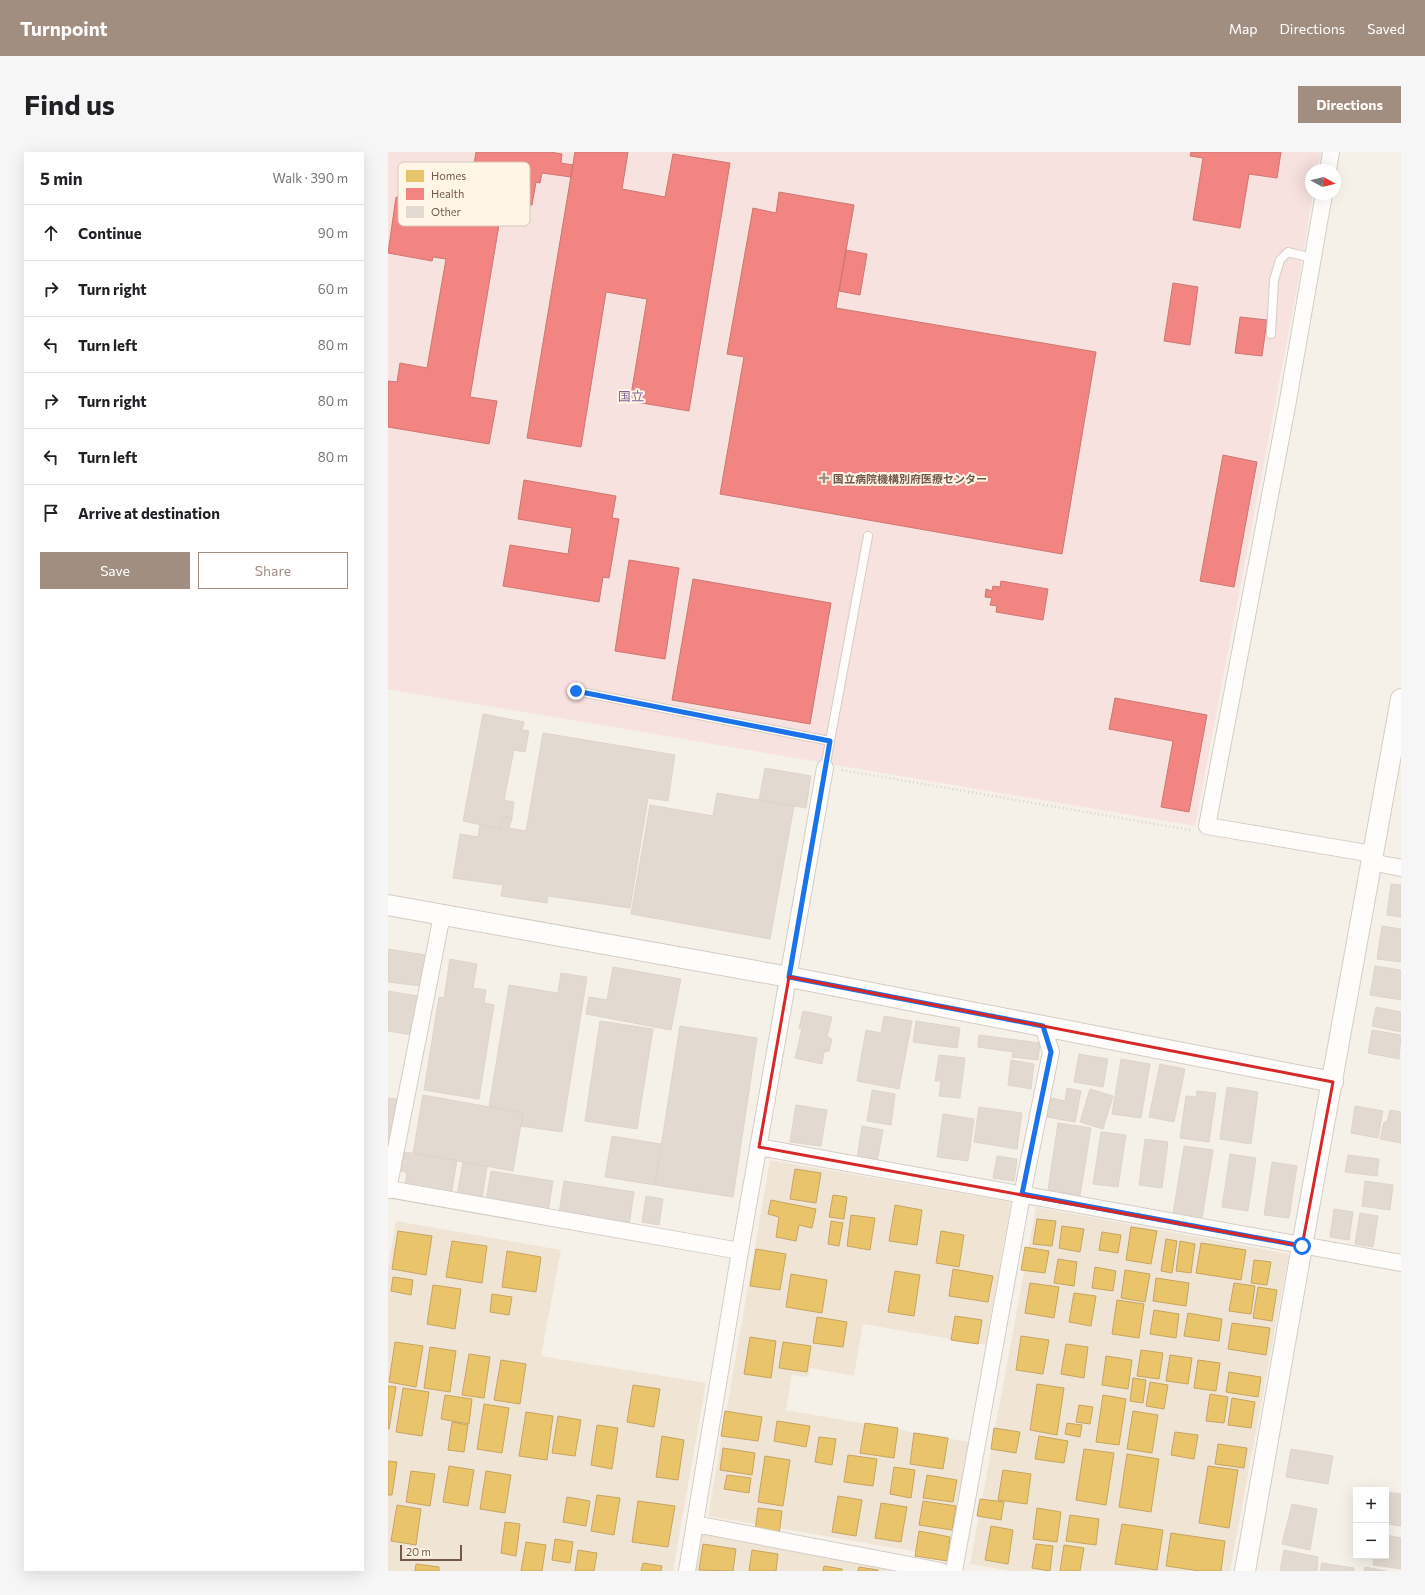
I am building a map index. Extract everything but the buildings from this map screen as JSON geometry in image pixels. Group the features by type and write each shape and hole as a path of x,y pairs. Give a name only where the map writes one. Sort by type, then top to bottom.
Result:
{"street":[{"path":"1329,164 1331,152"},
{"path":"1323,200 1284,422 1207,826 1372,858 1401,868"},
{"path":"1245,1571 1401,699"},
{"path":"686,1571 740,1251 825,768"},
{"path":"388,905 789,977 1333,1082"},
{"path":"442,915 388,1189 740,1251"},
{"path":"954,1571 1022,1194 1051,1052 1043,1026"},
{"path":"759,1147 1401,1263"},
{"path":"695,1524 941,1571"}],"lane":[{"path":"1270,334 1274,280 1280,260 1288,252 1312,258"},
{"path":"825,768 868,536"},
{"path":"576,691 830,741"}],"path":[{"path":"825,768 1199,831 1207,826"}],"highlighted area":[{"path":"789,977 1333,1082 1302,1246 759,1147"}],"shaded area":[{"name":"国立病院機構別府医療センター","path":"388,152 1321,152 1318,164 1305,164 1305,200 1312,200 1301,267 1195,826 388,689"},
{"path":"770,1160 1011,1202 986,1345 863,1324 854,1376 810,1368 808,1377 792,1375 786,1410 969,1442 948,1557 708,1516"},
{"path":"1036,1207 1289,1254 1230,1571 1010,1571 970,1564"},
{"path":"396,1221 561,1250 541,1356 706,1383 673,1571 388,1571 388,1268"},
{"path":"696,1530 917,1571 688,1571"}],"place":[{"name":"国立病院機構別府医療センター","path":"824,478"}],"district":[{"name":"国立","path":"631,396"}],"route":[{"path":"576,691 830,741 789,977 1043,1026 1051,1052 1022,1194 1302,1246"}]}
